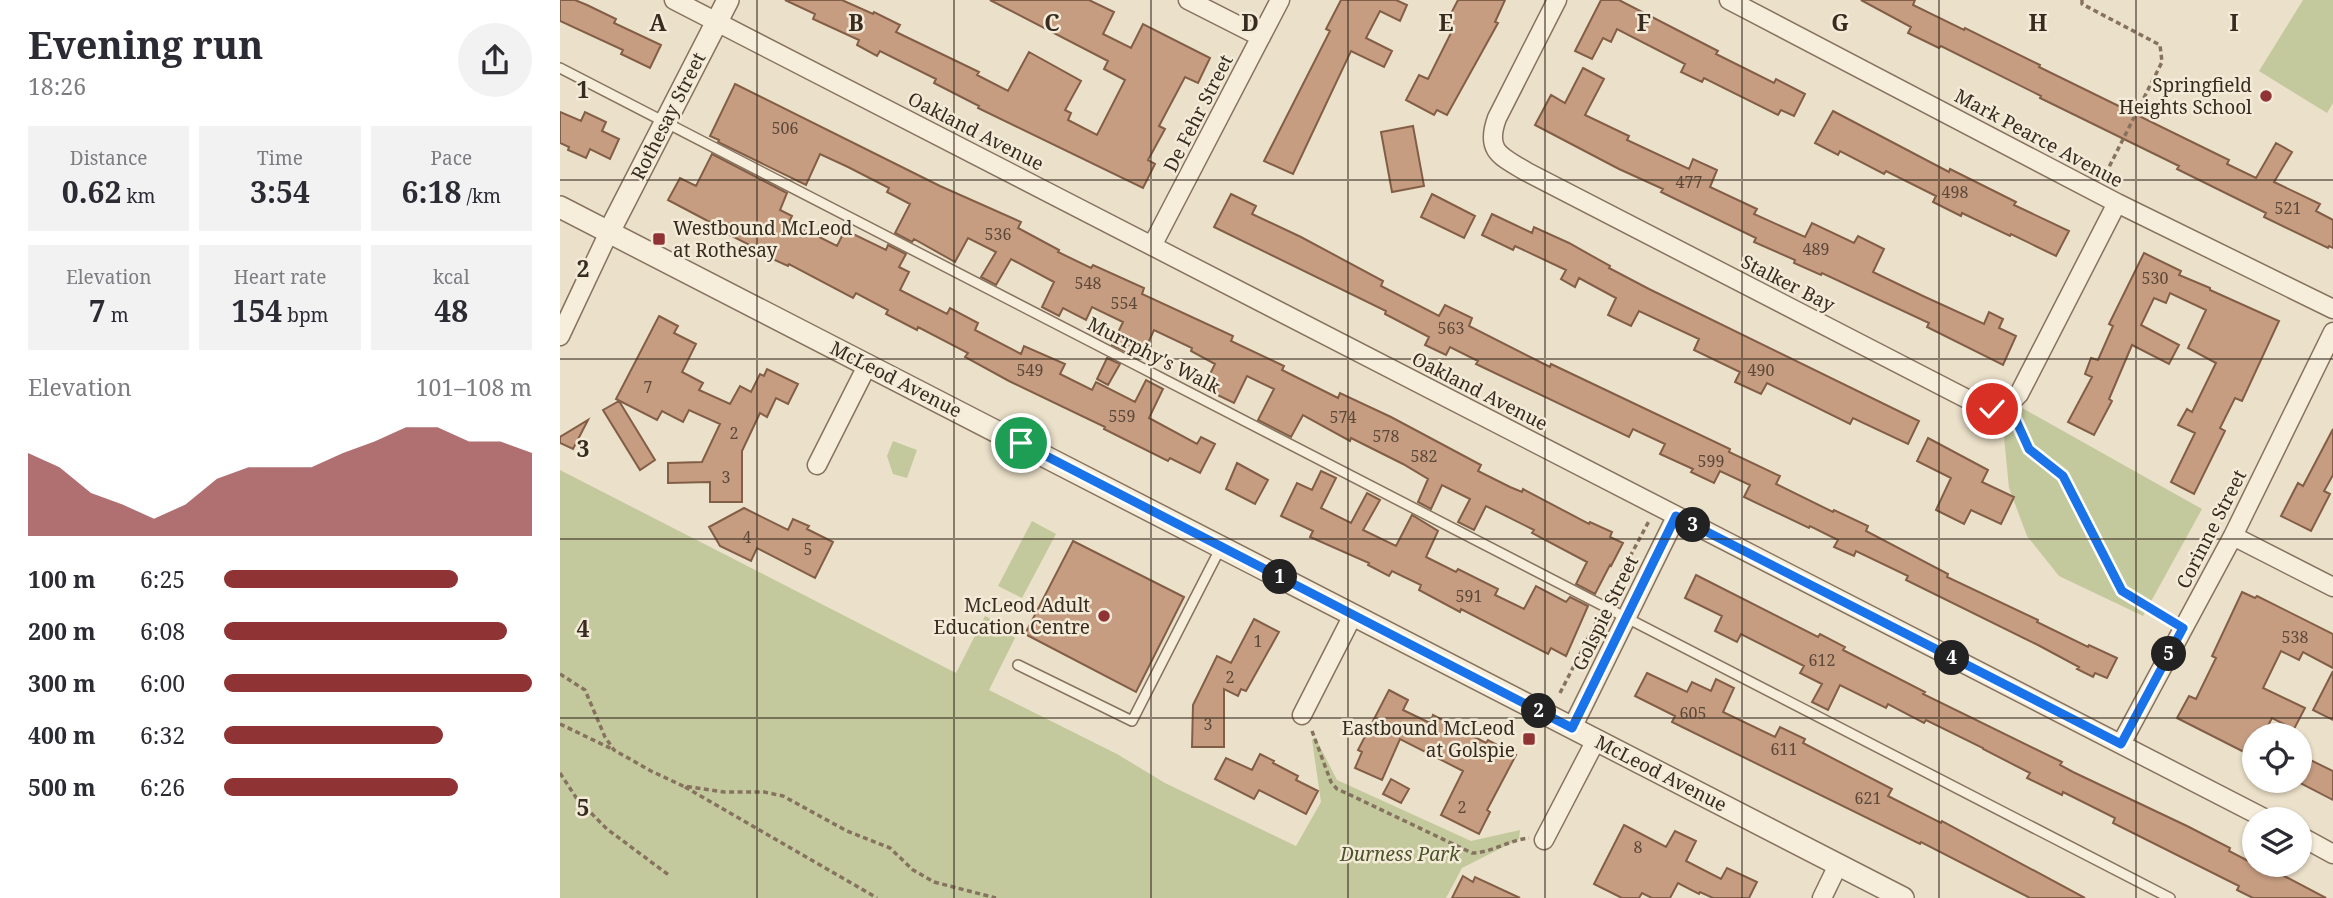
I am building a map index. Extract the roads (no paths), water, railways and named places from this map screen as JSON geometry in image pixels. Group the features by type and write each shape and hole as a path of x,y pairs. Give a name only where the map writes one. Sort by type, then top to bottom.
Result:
{"street":[{"name":"Oakland Avenue","path":"674,0 1153,244 2243,807"},
{"name":"Rothesay Street","path":"609,232 728,0"},
{"path":"1188,0 1261,37"},
{"name":"De Fehr Street","path":"1153,244 1280,0"},
{"name":"Stalker Bay","path":"1557,0 1497,118 1492,131 1492,143 1498,153 1527,172 1973,402 1992,409 2009,405 2019,394 2117,203"},
{"name":"Mark Pearce Avenue","path":"1729,0 2117,203 2333,309"},
{"name":"McLeod Avenue","path":"560,206 1903,898"},
{"path":"560,335 609,232"},
{"name":"Corinne Street","path":"2121,744 2233,536 2333,332"},
{"path":"817,465 868,364"},
{"name":"Golspie Street","path":"1572,728 1676,516"},
{"path":"2233,536 2333,587"},
{"path":"1301,715 1353,615"},
{"path":"1545,840 1596,740"},
{"path":"2312,843 2333,854"},
{"path":"1822,898 1838,865"}],"lane":[{"name":"Murrphy's Walk","path":"560,68 2170,898"},
{"path":"1018,664 1132,721 1222,547"}],"place":[{"name":"Springfield Heights School","path":"2266,96"},
{"name":"Westbound McLeod at Rothesay","path":"659,239"},
{"name":"McLeod Adult Education Centre","path":"1104,616"},
{"name":"Eastbound McLeod at Golspie","path":"1529,739"}],"park label":[{"name":"Durness Park","path":"1400,854"}]}
